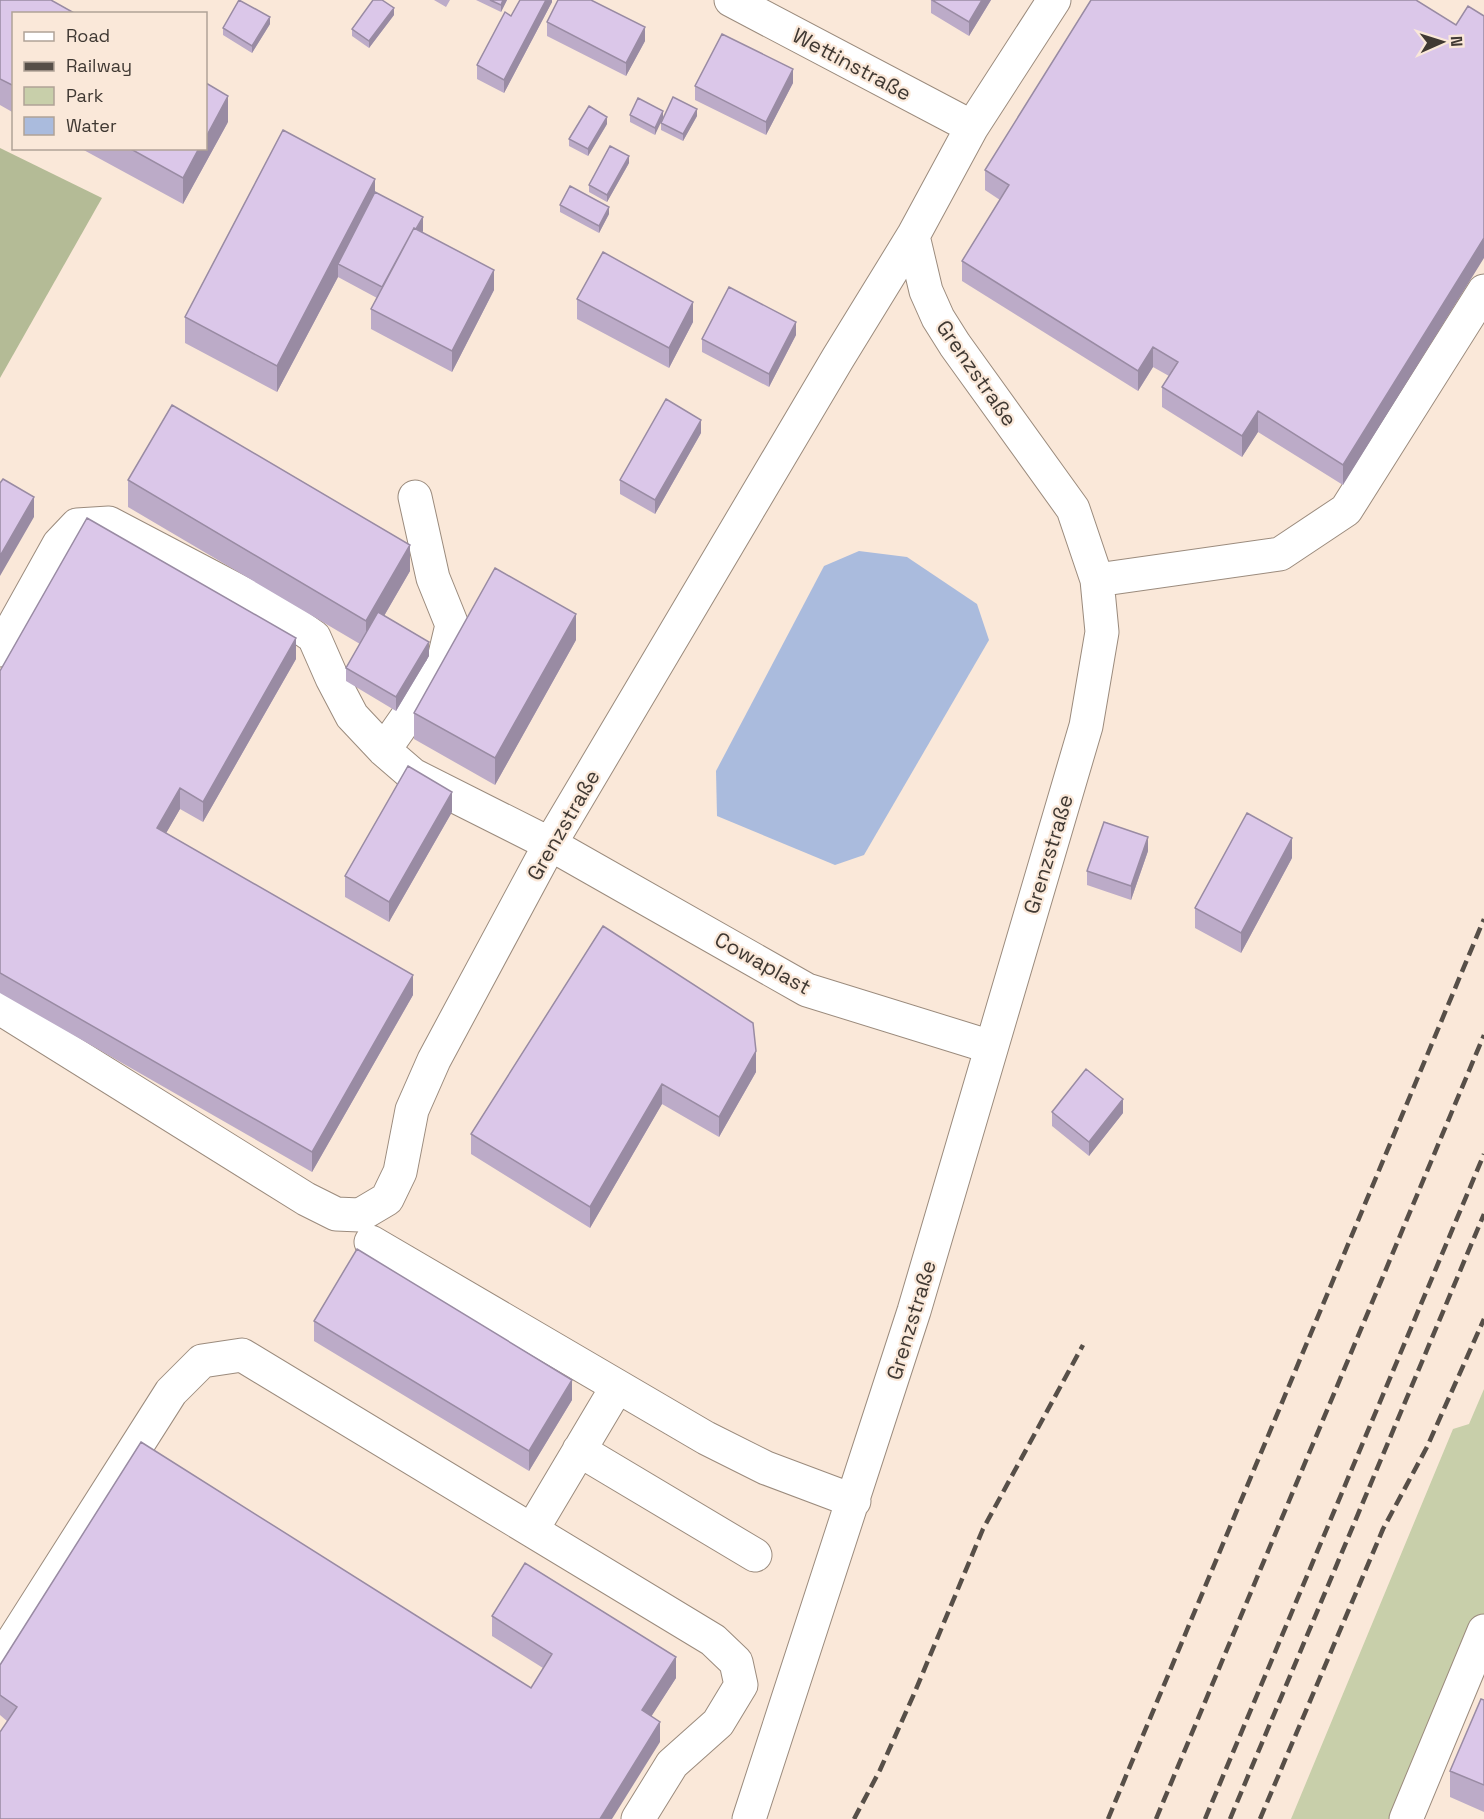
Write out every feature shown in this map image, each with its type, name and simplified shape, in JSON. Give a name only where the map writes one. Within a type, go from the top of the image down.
[{"type":"street","name":"Wettinstraße","points":[[731,0],[972,127]]},
{"type":"street","name":"Grenzstraße","points":[[0,1008],[306,1199],[336,1214],[360,1215],[387,1199],[400,1172],[412,1110],[434,1060],[550,843],[838,358],[914,236],[972,127],[1054,0]]},
{"type":"street","name":"Grenzstraße","points":[[750,1819],[914,1311],[1086,726],[1102,632],[1097,580],[1073,509],[954,345],[938,318],[926,291],[914,236]]},
{"type":"street","points":[[1097,580],[1280,554],[1346,510],[1484,291]]},
{"type":"street","points":[[384,750],[442,667],[452,625],[433,578],[415,498]]},
{"type":"street","name":"Cowaplast","points":[[0,650],[59,544],[77,525],[109,523],[280,613],[314,637],[352,716],[384,750],[413,775],[550,843],[807,990],[991,1047]]},
{"type":"street","points":[[371,1242],[706,1438],[766,1468],[854,1501]]},
{"type":"street","points":[[0,1661],[171,1392],[202,1360],[242,1355],[713,1640],[736,1662],[741,1685],[718,1723],[672,1764],[638,1819]]},
{"type":"street","points":[[532,1530],[617,1387]]},
{"type":"street","points":[[579,1450],[755,1555]]},
{"type":"street","points":[[1406,1819],[1484,1631]]},
{"type":"street","points":[[741,1685],[788,1702]]},
{"type":"green space","points":[[0,148],[102,198],[0,378]]},
{"type":"green space","points":[[1484,1389],[1484,1614],[1398,1819],[1291,1819],[1453,1429],[1469,1424]]},
{"type":"water","points":[[859,551],[907,557],[977,604],[989,640],[864,855],[835,865],[717,816],[716,771],[824,566]]},
{"type":"building","points":[[0,0],[51,0],[72,12],[12,12],[12,85],[0,79]]},
{"type":"building","points":[[239,0],[270,17],[252,46],[223,28]]},
{"type":"building","points":[[373,0],[382,0],[394,8],[369,41],[352,29]]},
{"type":"building","points":[[490,0],[503,0],[501,5]]},
{"type":"building","points":[[520,0],[546,0],[504,80],[477,65],[505,12],[511,16]]},
{"type":"building","points":[[558,0],[591,0],[645,27],[626,63],[547,22]]},
{"type":"building","points":[[932,0],[982,0],[969,22]]},
{"type":"building","points":[[1091,0],[1416,0],[1456,25],[1468,6],[1484,16],[1484,238],[1343,465],[1258,411],[1242,436],[1162,387],[1178,362],[1153,347],[1138,371],[962,261],[1009,185],[985,170]]},
{"type":"building","points":[[722,34],[793,69],[766,122],[695,86]]},
{"type":"building","points":[[207,84],[228,96],[207,135]]},
{"type":"building","points":[[673,97],[697,109],[683,134],[661,123]]},
{"type":"building","points":[[638,98],[663,111],[655,128],[630,115]]},
{"type":"building","points":[[589,106],[607,117],[588,149],[569,139]]},
{"type":"building","points":[[283,130],[375,179],[277,366],[185,317]]},
{"type":"building","points":[[610,146],[629,156],[607,195],[589,185]]},
{"type":"building","points":[[133,150],[198,150],[183,178]]},
{"type":"building","points":[[570,186],[609,207],[599,226],[560,205]]},
{"type":"building","points":[[375,192],[423,217],[416,229],[414,228],[382,287],[338,264]]},
{"type":"building","points":[[414,228],[494,270],[452,351],[371,309]]},
{"type":"building","points":[[603,252],[693,302],[669,348],[577,299]]},
{"type":"building","points":[[729,287],[796,322],[769,374],[702,339]]},
{"type":"building","points":[[666,399],[701,420],[655,500],[620,480]]},
{"type":"building","points":[[172,405],[410,545],[366,621],[128,480]]},
{"type":"building","points":[[3,479],[34,497],[0,556],[0,483]]},
{"type":"building","points":[[87,518],[296,638],[203,802],[180,788],[157,828],[413,975],[312,1152],[0,973],[0,671]]},
{"type":"building","points":[[495,568],[576,614],[495,758],[414,713]]},
{"type":"building","points":[[378,612],[429,642],[396,697],[346,668]]},
{"type":"building","points":[[408,766],[452,792],[389,902],[345,876]]},
{"type":"building","points":[[1247,813],[1292,838],[1241,933],[1195,908]]},
{"type":"building","points":[[1104,822],[1148,837],[1131,886],[1087,871]]},
{"type":"building","points":[[603,926],[753,1023],[756,1051],[719,1117],[662,1084],[590,1207],[471,1134]]},
{"type":"building","points":[[1086,1069],[1123,1099],[1089,1142],[1052,1112]]},
{"type":"building","points":[[357,1249],[572,1380],[529,1451],[314,1321]]},
{"type":"building","points":[[141,1442],[531,1688],[552,1654],[492,1616],[525,1563],[676,1657],[642,1710],[660,1722],[600,1819],[0,1819],[0,1732],[17,1707],[0,1695],[0,1665]]},
{"type":"building","points":[[1481,1699],[1484,1700],[1484,1785],[1450,1771]]},
{"type":"railway","points":[[1108,1819],[1484,919]]},
{"type":"railway","points":[[1156,1819],[1484,1035]]},
{"type":"railway","points":[[1205,1819],[1484,1154]]},
{"type":"railway","points":[[1230,1819],[1484,1214]]},
{"type":"railway","points":[[1260,1819],[1383,1529],[1427,1447],[1484,1319]]},
{"type":"railway","points":[[854,1819],[880,1770],[914,1694],[983,1529],[1083,1345]]}]
